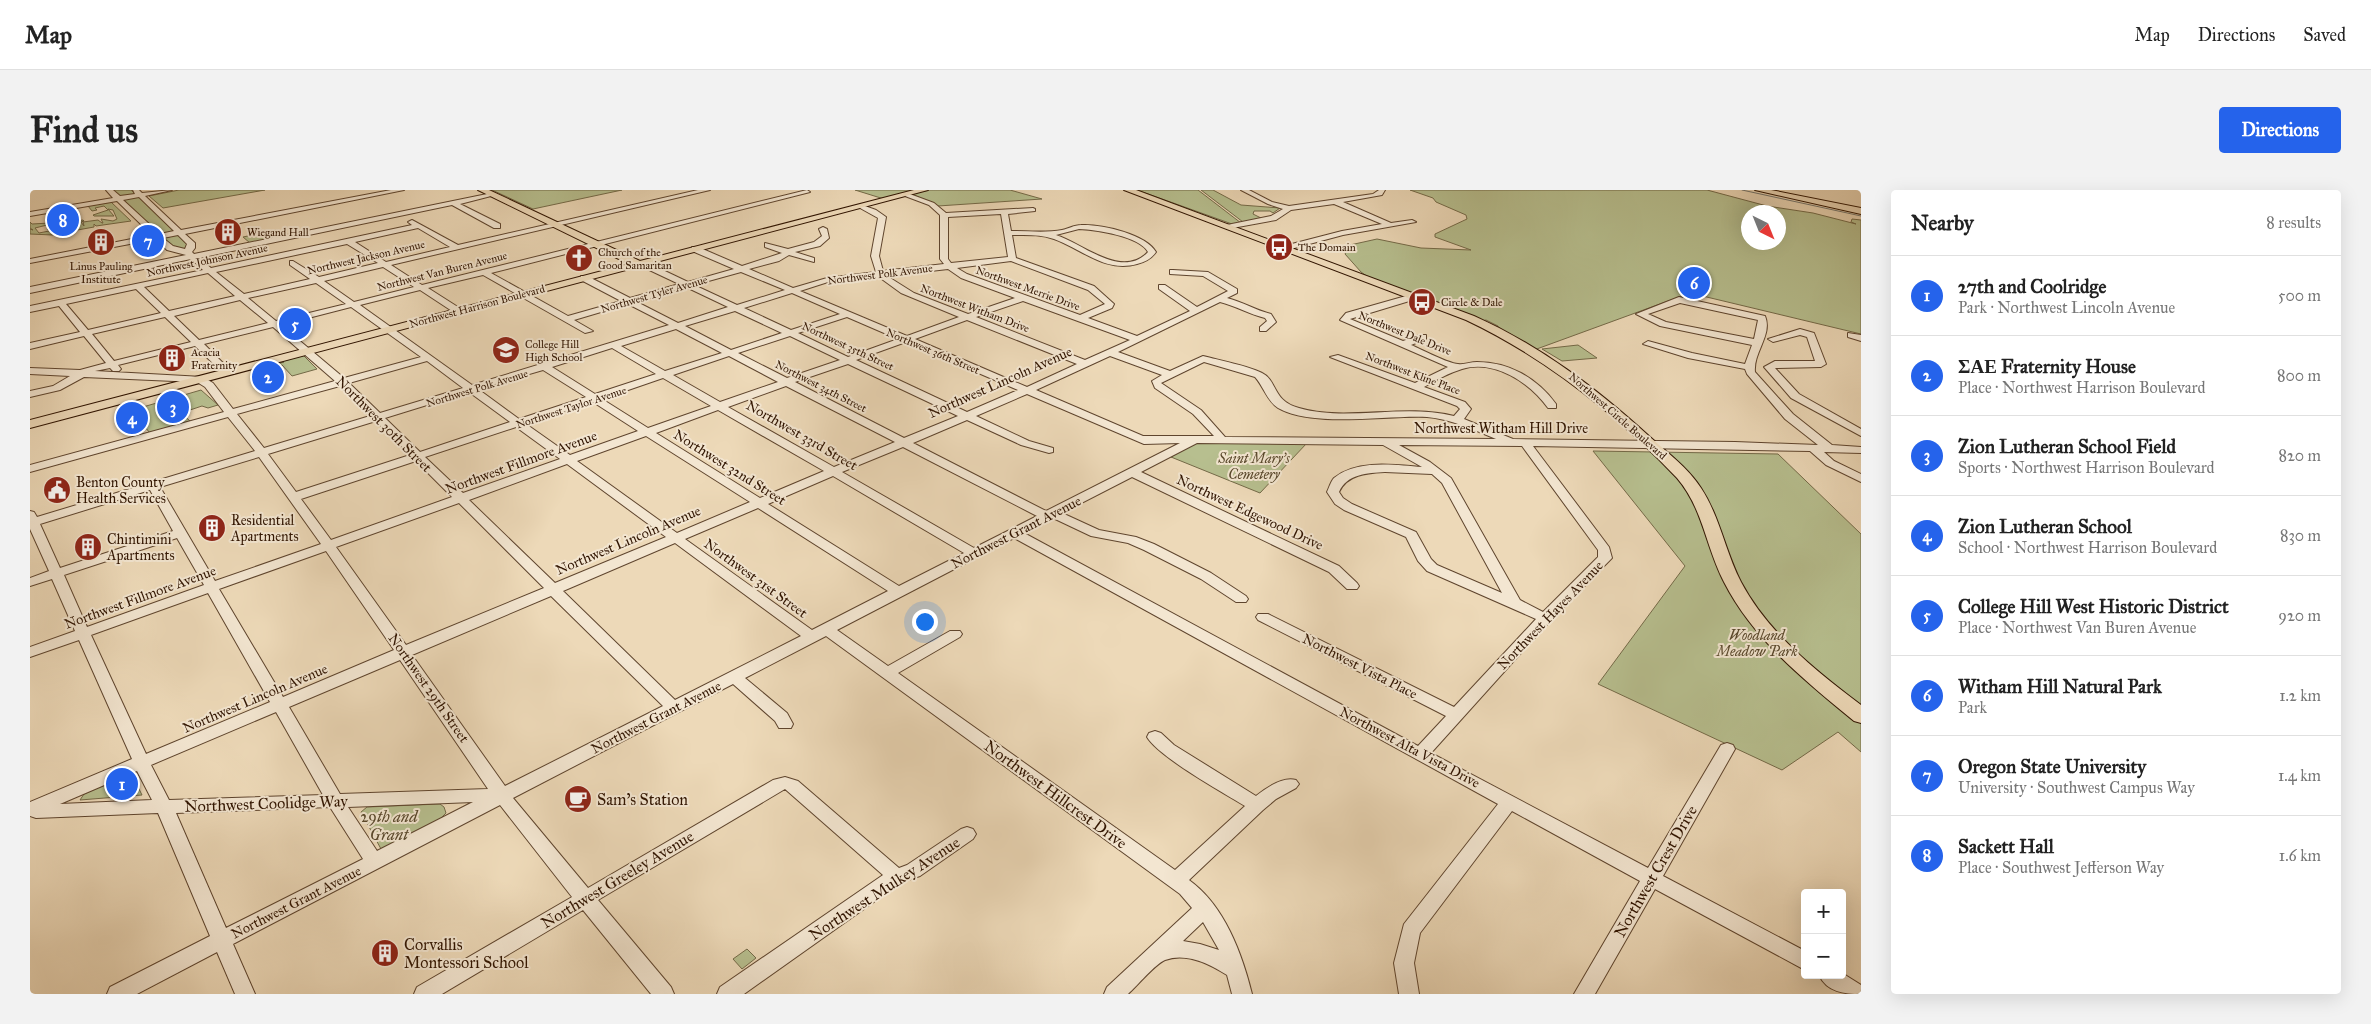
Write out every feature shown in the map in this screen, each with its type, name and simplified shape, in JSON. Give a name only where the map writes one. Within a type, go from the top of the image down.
[{"type":"main road","points":[[482,190],[641,265]]},
{"type":"main road","name":"Northwest Harrison Boulevard","points":[[30,424],[924,190]]},
{"type":"main road","name":"Northwest Circle Boulevard","points":[[1128,190],[1287,248],[1483,324],[1542,355],[1587,387],[1682,474],[1701,501],[1730,578],[1757,619],[1811,675],[1861,716]]},
{"type":"main road","points":[[1759,190],[1861,211]]},
{"type":"street","points":[[109,190],[170,248],[189,254]]},
{"type":"street","points":[[30,214],[118,199],[137,192],[169,190]]},
{"type":"street","points":[[30,261],[401,190]]},
{"type":"street","name":"Northwest Jackson Avenue","points":[[30,346],[707,190]]},
{"type":"street","points":[[1244,190],[1270,203],[1289,208],[1374,196],[1380,194],[1382,190]]},
{"type":"street","points":[[137,192],[191,243],[189,254]]},
{"type":"street","name":"Northwest Van Buren Avenue","points":[[82,373],[197,342],[807,192]]},
{"type":"street","points":[[30,290],[189,254],[492,195]]},
{"type":"street","points":[[906,195],[931,203],[944,214],[1033,210]]},
{"type":"street","points":[[1336,202],[1390,224]]},
{"type":"street","points":[[453,203],[494,224]]},
{"type":"street","points":[[862,207],[874,211],[882,217],[875,258],[881,272]]},
{"type":"street","points":[[1230,227],[1273,218],[1289,208]]},
{"type":"street","points":[[1004,211],[1012,258],[1024,265],[1091,288],[1110,304],[1079,319]]},
{"type":"street","points":[[398,214],[456,248]]},
{"type":"street","points":[[944,214],[944,259],[948,265]]},
{"type":"street","points":[[1287,248],[1342,233],[1412,222]]},
{"type":"street","name":"Northwest Johnson Avenue","points":[[30,309],[419,226]]},
{"type":"street","points":[[1008,233],[1060,235],[1082,227],[1097,228],[1145,243],[1152,248],[1152,252],[1149,257],[1135,263],[1118,264],[1088,255],[1060,235]]},
{"type":"street","points":[[789,252],[821,242],[826,236],[823,229]]},
{"type":"street","points":[[348,241],[458,311]]},
{"type":"street","points":[[768,245],[810,260]]},
{"type":"street","name":"Northwest 36th Street","points":[[695,249],[1170,452]]},
{"type":"street","name":"Northwest Tyler Avenue","points":[[567,319],[741,269],[789,252]]},
{"type":"street","name":"Northwest 30th Street","points":[[189,254],[243,296],[342,382],[674,708]]},
{"type":"street","name":"Northwest Polk Avenue","points":[[32,518],[152,486],[836,278],[1012,258]]},
{"type":"street","name":"Northwest 31st Street","points":[[293,263],[388,329],[676,538],[819,633]]},
{"type":"street","name":"Northwest 35th Street","points":[[641,265],[1025,443],[1049,450]]},
{"type":"street","name":"Northwest Merrie Drive","points":[[948,265],[964,276],[1136,339]]},
{"type":"street","points":[[484,272],[588,331]]},
{"type":"street","name":"Northwest Witham Drive","points":[[881,272],[892,284],[912,295],[1084,362]]},
{"type":"street","name":"Northwest Lincoln Avenue","points":[[30,810],[967,416],[1196,312],[1234,290],[1205,274],[1173,272]]},
{"type":"street","name":"Northwest 34th Street","points":[[584,278],[904,442],[1050,514],[1095,533],[1131,540],[1149,547],[1212,579],[1241,599]]},
{"type":"street","points":[[138,286],[224,369]]},
{"type":"street","points":[[1162,287],[1196,312]]},
{"type":"street","name":"Northwest Dale Drive","points":[[1413,297],[1349,315],[1343,319],[1348,324],[1458,368]]},
{"type":"street","name":"Northwest Fillmore Avenue","points":[[30,652],[461,500],[1022,298]]},
{"type":"street","points":[[1220,298],[1240,304],[1251,312],[1268,316],[1272,322],[1263,329]]},
{"type":"street","points":[[1758,343],[1663,324],[1640,314],[1679,300],[1758,317],[1763,320],[1758,343],[1748,367],[1750,372],[1773,399],[1805,430],[1819,438],[1841,463],[1841,468]]},
{"type":"street","points":[[61,303],[112,364],[118,374]]},
{"type":"street","name":"Northwest Taylor Avenue","points":[[294,497],[848,314]]},
{"type":"street","points":[[1774,339],[1800,332],[1810,335],[1821,364],[1775,364],[1769,367],[1795,396],[1861,433]]},
{"type":"street","points":[[1850,335],[1861,338]]},
{"type":"street","points":[[1402,345],[1423,338]]},
{"type":"street","points":[[1648,344],[1691,356],[1748,367]]},
{"type":"street","name":"Northwest 33rd Street","points":[[613,346],[835,471],[974,553]]},
{"type":"street","points":[[1109,352],[1168,374]]},
{"type":"street","name":"Northwest Kline Place","points":[[1335,357],[1465,406],[1466,412],[1458,418],[1459,421]]},
{"type":"street","points":[[30,469],[428,358]]},
{"type":"street","points":[[1222,440],[1208,422],[1180,399],[1157,385],[1159,379],[1198,359],[1206,359],[1227,367],[1255,373],[1262,378],[1275,400],[1284,407],[1300,412],[1421,414],[1459,421],[1521,443]]},
{"type":"street","points":[[1458,368],[1480,365],[1511,372],[1538,387],[1552,406]]},
{"type":"street","name":"Northwest 32nd Street","points":[[545,367],[899,592]]},
{"type":"street","name":"Northwest Dale Drive","points":[[1416,387],[1458,368]]},
{"type":"street","points":[[30,371],[200,379]]},
{"type":"street","points":[[30,394],[56,388],[82,373]]},
{"type":"street","name":"Northwest 29th Street","points":[[200,379],[209,385],[232,413],[294,497],[502,795],[664,994]]},
{"type":"street","name":"Northwest Witham Hill Drive","points":[[1140,439],[1649,444],[1861,450]]},
{"type":"street","name":"Northwest Grant Avenue","points":[[117,994],[1194,440]]},
{"type":"street","points":[[1384,442],[1435,470],[1447,481],[1515,603]]},
{"type":"street","name":"Northwest Hayes Avenue","points":[[1420,754],[1545,618],[1605,558],[1606,554],[1521,443]]},
{"type":"street","points":[[1813,448],[1830,462],[1861,478]]},
{"type":"street","points":[[1435,470],[1382,468],[1359,471],[1338,481],[1333,492],[1343,504],[1411,535],[1425,561],[1432,568],[1515,603],[1545,618]]},
{"type":"street","name":"Northwest Edgewood Drive","points":[[1131,472],[1334,569],[1352,586]]},
{"type":"street","points":[[152,486],[281,704],[335,801],[374,861]]},
{"type":"street","points":[[32,518],[142,764],[164,806],[245,994]]},
{"type":"street","name":"Northwest Alta Vista Drive","points":[[1015,533],[1801,959]]},
{"type":"street","points":[[30,582],[180,534]]},
{"type":"street","name":"Northwest Vista Place","points":[[1263,617],[1457,715]]},
{"type":"street","name":"Northwest Hillcrest Drive","points":[[819,633],[889,672],[1176,881],[1205,908],[1222,932],[1236,970],[1242,994]]},
{"type":"street","points":[[889,672],[955,634]]},
{"type":"street","points":[[734,677],[780,717],[785,724]]},
{"type":"street","points":[[1155,736],[1168,749],[1257,805]]},
{"type":"street","name":"Northwest Crest Drive","points":[[1584,994],[1727,749]]},
{"type":"street","name":"Northwest Greeley Avenue","points":[[424,994],[785,782],[792,785],[896,876]]},
{"type":"street","points":[[1176,881],[1257,805],[1270,794],[1290,784]]},
{"type":"street","name":"Northwest Coolidge Way","points":[[30,810],[502,795]]},
{"type":"street","points":[[459,797],[459,818]]},
{"type":"street","points":[[1409,994],[1404,962],[1411,930],[1510,801]]},
{"type":"street","name":"Northwest Mulkey Avenue","points":[[727,994],[896,876],[913,871],[967,834]]},
{"type":"street","points":[[1114,994],[1205,908]]},
{"type":"street","points":[[1160,952],[1187,949],[1202,952],[1236,970]]},
{"type":"street","points":[[1835,979],[1858,994]]},
{"type":"green space","points":[[110,190],[131,190],[190,243],[186,249],[175,249]]},
{"type":"green space","points":[[179,190],[265,190],[163,208],[149,196]]},
{"type":"green space","points":[[492,190],[622,190],[533,209]]},
{"type":"green space","points":[[855,190],[919,190],[884,199]]},
{"type":"green space","points":[[929,190],[1010,190],[1042,199],[938,206],[912,194]]},
{"type":"green space","points":[[1137,190],[1198,190],[1241,223],[1232,224]]},
{"type":"green space","points":[[1201,190],[1213,190],[1241,205],[1280,208],[1273,213],[1270,211],[1254,211],[1253,214],[1261,218],[1243,222]]},
{"type":"green space","points":[[1410,190],[1707,190],[1763,205],[1741,205],[1741,250],[1786,250],[1786,209],[1813,213],[1856,224],[1851,222],[1852,219],[1861,220],[1861,334],[1690,293],[1534,350],[1498,331],[1498,326],[1486,320],[1478,322],[1368,277],[1345,254],[1350,245],[1377,239],[1421,248],[1471,250],[1435,237],[1435,234],[1467,219],[1466,215],[1436,202],[1433,198]]},
{"type":"green space","points":[[111,202],[131,221],[96,226],[94,224],[94,227],[61,233],[58,231],[59,233],[53,235],[30,234],[30,229],[33,230],[30,228],[30,222],[32,224],[51,224],[35,228],[39,233],[49,231],[47,229],[51,228],[54,232],[53,228],[69,225],[65,223],[83,220],[81,222],[84,226],[83,222],[98,220],[103,223],[101,219],[113,221],[117,219],[113,210],[108,209],[114,216],[94,216],[108,210],[104,206],[95,208],[97,210],[92,211],[88,206]]},
{"type":"green space","points":[[277,230],[284,236],[250,243],[243,237]]},
{"type":"green space","points":[[1578,345],[1597,358],[1562,361],[1542,349]]},
{"type":"green space","points":[[303,355],[317,369],[292,376],[282,365],[262,369],[284,362],[259,367]]},
{"type":"green space","points":[[201,390],[218,405],[208,408],[202,406],[181,413],[190,421],[150,433],[139,420],[119,414]]},
{"type":"green space","name":"Saint Mary's Cemetery","points":[[1195,443],[1307,443],[1260,493],[1171,457]]},
{"type":"green space","name":"Woodland Meadow Park","points":[[1593,451],[1778,454],[1861,534],[1861,752],[1838,732],[1782,770],[1598,684],[1685,566]]},
{"type":"green space","points":[[131,773],[142,795],[80,800],[84,794]]},
{"type":"green space","name":"29th and Grant","points":[[440,804],[444,807],[446,813],[440,819],[381,849],[361,812],[367,807]]},
{"type":"green space","points":[[747,949],[756,958],[742,969],[733,959]]},
{"type":"waterway","points":[[1742,190],[1861,216]]},
{"type":"place","name":"Sackett Hall","points":[[63,220]]},
{"type":"place","name":"Wiegand Hall","points":[[228,232]]},
{"type":"place","name":"Oregon State University","points":[[148,241]]},
{"type":"place","name":"Linus Pauling Institute","points":[[101,242]]},
{"type":"place","name":"The Domain","points":[[1279,247]]},
{"type":"place","name":"Church of the Good Samaritan","points":[[579,258]]},
{"type":"place","name":"Witham Hill Natural Park","points":[[1694,283]]},
{"type":"place","name":"Circle & Dale","points":[[1422,302]]},
{"type":"place","name":"College Hill West Historic District","points":[[295,324]]},
{"type":"place","name":"College Hill High School","points":[[506,350]]},
{"type":"place","name":"Acacia Fraternity","points":[[172,358]]},
{"type":"place","name":"ΣΑΕ Fraternity House","points":[[268,377]]},
{"type":"place","name":"Zion Lutheran School Field","points":[[173,407]]},
{"type":"place","name":"Zion Lutheran School","points":[[132,418]]},
{"type":"place","name":"Benton County Health Services","points":[[57,490]]},
{"type":"place","name":"Residential Apartments","points":[[212,528]]},
{"type":"place","name":"Chintimini Apartments","points":[[88,547]]},
{"type":"place","name":"27th and Coolridge","points":[[122,784]]},
{"type":"place","name":"Sam's Station","points":[[578,799]]},
{"type":"place","name":"Corvallis Montessori School","points":[[385,953]]}]
